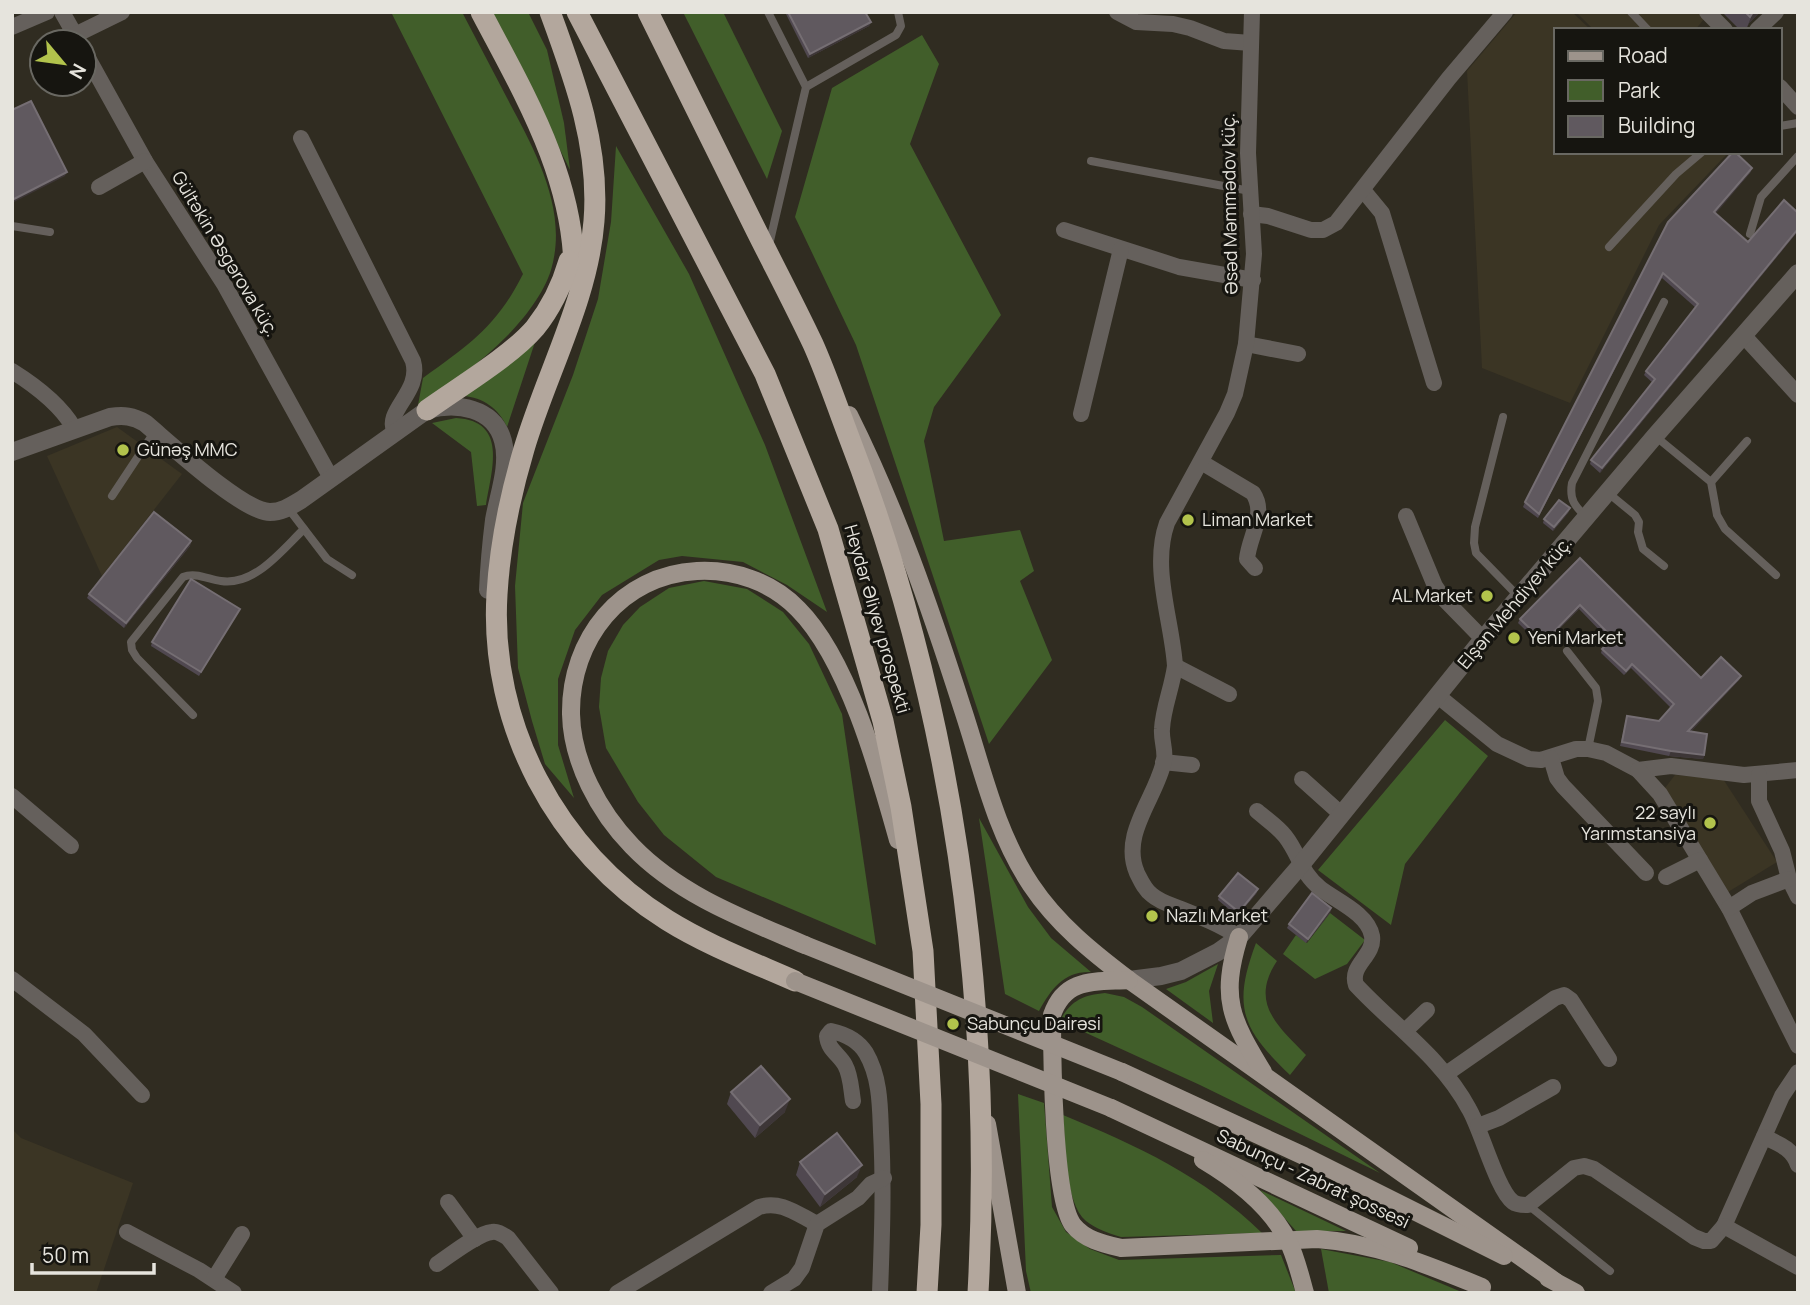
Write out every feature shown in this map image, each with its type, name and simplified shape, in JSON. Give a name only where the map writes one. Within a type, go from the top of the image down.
[{"type":"highway","points":[[481,12],[541,130],[564,191],[573,242],[574,289],[570,318]]},
{"type":"highway","points":[[550,12],[587,122],[595,181],[594,221],[590,252],[570,318],[530,428],[509,505],[496,596],[502,679],[522,747],[539,784],[553,810],[594,860],[627,891],[667,920],[712,945],[795,981]]},
{"type":"highway","name":"Heydər Əliyev prospekti","points":[[577,12],[765,374],[828,530],[883,721],[901,807],[923,951],[931,1104],[927,1293]]},
{"type":"highway","name":"Heydər Əliyev prospekti","points":[[648,12],[814,346],[873,498],[905,607],[931,711],[964,886],[971,951],[980,1084],[981,1233],[978,1293]]},
{"type":"highway","points":[[427,410],[516,346],[534,329],[560,287],[573,242]]},
{"type":"main road","points":[[814,346],[866,450],[911,556],[995,812],[1029,883],[1056,919],[1129,980],[1556,1282]]},
{"type":"main road","points":[[914,893],[875,763],[847,689],[812,623],[796,606],[759,582],[735,573],[712,570],[661,577],[617,602],[597,625],[582,655],[572,684],[571,716],[578,752],[589,785],[612,823],[632,846],[666,876],[703,899],[806,945],[1122,1072],[1304,1156],[1576,1293]]},
{"type":"main road","points":[[1239,937],[1230,966],[1228,988],[1233,1017],[1266,1078]]},
{"type":"main road","points":[[1129,980],[1093,982],[1072,987],[1061,994],[1052,1015],[1060,1178],[1065,1206],[1073,1224],[1084,1234],[1100,1244],[1121,1248],[1337,1241],[1378,1248],[1411,1258],[1488,1290]]},
{"type":"main road","points":[[795,981],[1111,1108],[1215,1167],[1265,1210],[1288,1241],[1305,1293]]},
{"type":"main road","points":[[980,1084],[1017,1293]]},
{"type":"main road","name":"Sabunçu - Zabrat şossesi","points":[[1111,1108],[1337,1213],[1488,1290]]},
{"type":"street","points":[[12,27],[47,12]]},
{"type":"street","points":[[62,12],[71,28]]},
{"type":"street","points":[[95,28],[121,12]]},
{"type":"street","points":[[1117,12],[1136,22],[1173,24],[1224,41],[1251,43]]},
{"type":"street","name":"Əsəd Məmmədov küç.","points":[[1239,937],[1152,895],[1143,886],[1135,868],[1133,854],[1134,838],[1163,762],[1161,727],[1175,666],[1160,554],[1167,523],[1235,394],[1246,344],[1254,254],[1248,111],[1252,12]]},
{"type":"street","points":[[1251,214],[1268,216],[1311,229],[1323,230],[1336,223],[1449,78],[1505,12]]},
{"type":"street","points":[[1707,12],[1723,28]]},
{"type":"street","points":[[1759,28],[1776,12]]},
{"type":"street","name":"Gültəkin Əsgərova küç.","points":[[98,76],[145,160],[224,284],[331,478]]},
{"type":"street","points":[[1782,89],[1798,107]]},
{"type":"street","points":[[301,138],[413,361],[416,371],[414,379],[407,397],[392,418],[391,426],[395,433]]},
{"type":"street","points":[[99,187],[145,160]]},
{"type":"street","points":[[1363,190],[1382,213],[1434,383]]},
{"type":"street","points":[[1064,230],[1179,267],[1252,280]]},
{"type":"street","points":[[1081,414],[1121,249]]},
{"type":"street","name":"Elşən Mehdiyev küç.","points":[[1129,980],[1181,971],[1218,953],[1239,937],[1300,866],[1483,639],[1798,273]]},
{"type":"street","points":[[1744,335],[1798,395]]},
{"type":"street","points":[[1246,344],[1298,354]]},
{"type":"street","points":[[12,371],[45,394],[67,416],[74,428]]},
{"type":"street","points":[[12,452],[74,428],[123,415],[134,417],[245,503],[270,512],[288,508],[427,410],[452,405],[469,408],[489,419],[498,429],[503,441],[503,469],[489,558],[488,593],[491,638],[502,679]]},
{"type":"street","points":[[1201,462],[1253,493],[1258,500],[1260,511],[1247,559],[1255,568]]},
{"type":"street","points":[[1406,516],[1443,598],[1483,639]]},
{"type":"street","points":[[1175,666],[1229,694]]},
{"type":"street","points":[[1438,696],[1504,749],[1529,759],[1551,758],[1576,749],[1587,749],[1606,753],[1639,770],[1660,794],[1729,908],[1798,1045]]},
{"type":"street","points":[[1551,758],[1557,778],[1563,786],[1647,873]]},
{"type":"street","points":[[1163,762],[1192,765]]},
{"type":"street","points":[[1639,770],[1671,766],[1727,774],[1759,775],[1798,770]]},
{"type":"street","points":[[1759,775],[1759,801],[1782,851],[1789,879],[1798,897]]},
{"type":"street","points":[[1302,779],[1341,814]]},
{"type":"street","points":[[12,796],[71,846]]},
{"type":"street","points":[[1256,811],[1284,834],[1300,866],[1310,879],[1352,910],[1366,924],[1372,935],[1371,943],[1355,970],[1353,977],[1356,985],[1446,1074],[1478,1126],[1504,1192],[1513,1202],[1528,1205],[1574,1168],[1584,1166],[1704,1241],[1711,1241],[1724,1226],[1782,1096],[1798,1072]]},
{"type":"street","points":[[1666,877],[1700,860]]},
{"type":"street","points":[[1729,908],[1752,893],[1789,879]]},
{"type":"street","points":[[12,979],[84,1034],[142,1095]]},
{"type":"street","points":[[1446,1074],[1555,998],[1564,996],[1571,1000],[1609,1059]]},
{"type":"street","points":[[1405,1031],[1427,1010]]},
{"type":"street","points":[[853,1101],[844,1063],[828,1043],[827,1035],[831,1031],[852,1038],[864,1050],[879,1091],[884,1178],[880,1293]]},
{"type":"street","points":[[1478,1126],[1499,1118],[1553,1087]]},
{"type":"street","points":[[1764,1137],[1789,1149],[1795,1155],[1798,1165]]},
{"type":"street","points":[[771,1293],[794,1279],[802,1268],[817,1224],[858,1198],[871,1184],[884,1178]]},
{"type":"street","points":[[448,1202],[475,1239]]},
{"type":"street","points":[[617,1293],[759,1207],[770,1203],[780,1205],[817,1224]]},
{"type":"street","points":[[1724,1226],[1798,1267]]},
{"type":"street","points":[[127,1232],[214,1279],[234,1293]]},
{"type":"street","points":[[437,1264],[475,1239],[492,1232],[500,1233],[508,1238],[551,1293]]},
{"type":"street","points":[[214,1279],[243,1234]]},
{"type":"lane","points":[[767,252],[806,87],[768,12]]},
{"type":"lane","points":[[806,87],[897,35],[901,26],[898,12]]},
{"type":"lane","points":[[1631,12],[1646,28]]},
{"type":"lane","points":[[1609,247],[1675,174],[1700,154]]},
{"type":"lane","points":[[1750,233],[1761,198],[1798,156]]},
{"type":"lane","points":[[1091,161],[1250,191]]},
{"type":"lane","points":[[12,226],[50,232]]},
{"type":"lane","points":[[1586,517],[1574,505],[1570,495],[1572,483],[1664,302]]},
{"type":"lane","points":[[1503,416],[1475,527],[1474,543],[1476,553],[1519,597]]},
{"type":"lane","points":[[111,496],[155,431]]},
{"type":"lane","points":[[1655,436],[1711,482],[1717,515],[1725,529],[1776,575]]},
{"type":"lane","points":[[1711,482],[1747,441]]},
{"type":"lane","points":[[1607,492],[1635,516],[1639,522],[1638,532],[1643,549],[1664,565]]},
{"type":"lane","points":[[288,508],[327,559],[352,575]]},
{"type":"lane","points":[[193,715],[137,658],[131,642],[183,577],[190,574],[236,582],[247,578],[270,561],[304,529]]},
{"type":"lane","points":[[1567,651],[1596,688],[1598,701],[1587,749]]},
{"type":"lane","points":[[1528,1205],[1610,1271]]},
{"type":"shaded area","points":[[1517,12],[1572,12],[1589,28],[1554,28],[1554,154],[1727,154],[1659,225],[1570,403],[1482,368],[1467,71]]},
{"type":"shaded area","points":[[1576,12],[1697,12],[1704,19],[1697,28],[1592,28]]},
{"type":"shaded area","points":[[117,427],[182,474],[102,576],[47,456]]},
{"type":"shaded area","points":[[1675,775],[1723,779],[1777,862],[1728,892],[1665,788]]},
{"type":"shaded area","points":[[12,1129],[21,1138],[133,1183],[96,1293],[12,1293]]},
{"type":"green space","points":[[391,12],[462,12],[538,159],[552,202],[556,225],[551,270],[544,288],[527,314],[486,355],[418,405],[423,378],[492,321],[523,274]]},
{"type":"green space","points":[[492,12],[528,12],[547,50],[564,123],[570,170]]},
{"type":"green space","points":[[683,12],[723,12],[782,131],[767,179]]},
{"type":"green space","points":[[922,35],[939,64],[910,144],[1001,315],[934,407],[924,441],[944,541],[1020,530],[1034,571],[1020,581],[1052,660],[989,744],[856,345],[795,217],[832,88]]},
{"type":"green space","points":[[616,146],[689,274],[765,445],[827,612],[787,585],[743,562],[682,556],[659,560],[602,595],[575,630],[558,679],[558,745],[574,798],[545,764],[532,721],[518,668],[515,586],[523,503],[573,375],[598,299],[611,222]]},
{"type":"green space","points":[[536,339],[507,427],[490,405],[463,396]]},
{"type":"green space","points":[[456,418],[472,421],[490,437],[493,462],[486,505],[477,506],[471,452],[432,423]]},
{"type":"green space","points":[[704,581],[747,589],[783,612],[809,644],[842,714],[876,945],[716,877],[664,835],[638,802],[606,748],[599,707],[601,678],[608,651],[623,625],[640,607],[669,588]]},
{"type":"green space","points":[[1445,720],[1488,756],[1405,864],[1391,925],[1318,870]]},
{"type":"green space","points":[[979,818],[1028,907],[1051,938],[1091,972],[1073,975],[1059,983],[1039,1011],[1005,994]]},
{"type":"green space","points":[[1330,913],[1365,940],[1347,964],[1315,979],[1283,954],[1296,935],[1307,943]]},
{"type":"green space","points":[[1256,943],[1277,961],[1269,976],[1266,1002],[1277,1024],[1306,1055],[1290,1075],[1261,1044],[1246,1016],[1244,984]]},
{"type":"green space","points":[[1218,964],[1209,991],[1213,1023],[1166,989],[1186,982]]},
{"type":"green space","points":[[1105,993],[1124,997],[1142,1007],[1380,1173],[1200,1085],[1060,1021],[1068,1008],[1078,1000]]},
{"type":"green space","points":[[1018,1094],[1044,1103],[1052,1207],[1066,1232],[1090,1249],[1119,1260],[1281,1255],[1296,1293],[1031,1293],[1026,1271]]},
{"type":"green space","points":[[1063,1115],[1168,1164],[1217,1195],[1262,1233],[1121,1237],[1094,1226],[1079,1212],[1070,1186]]},
{"type":"green space","points":[[1260,1190],[1346,1231],[1296,1231]]},
{"type":"green space","points":[[1321,1249],[1390,1262],[1464,1293],[1329,1293]]},
{"type":"building","points":[[788,12],[865,12],[871,22],[810,54]]},
{"type":"building","points":[[31,101],[67,172],[12,200],[12,110]]},
{"type":"building","points":[[1731,154],[1737,154],[1752,168],[1714,212],[1748,242],[1784,200],[1798,213],[1798,229],[1602,468],[1591,460],[1655,379],[1646,371],[1698,304],[1663,273],[1539,514],[1525,502],[1668,222]]},
{"type":"building","points":[[1559,500],[1570,508],[1554,527],[1544,519]]},
{"type":"building","points":[[154,512],[191,541],[126,623],[89,594]]},
{"type":"building","points":[[1580,558],[1701,678],[1721,657],[1741,676],[1688,731],[1707,734],[1704,755],[1622,742],[1627,716],[1659,721],[1674,704],[1632,664],[1626,671],[1602,649],[1613,638],[1580,605],[1544,642],[1520,619]]},
{"type":"building","points":[[191,579],[240,609],[201,672],[152,642]]},
{"type":"building","points":[[1238,873],[1258,889],[1239,912],[1219,896]]},
{"type":"building","points":[[1312,893],[1331,908],[1308,939],[1289,924]]},
{"type":"building","points":[[761,1066],[790,1099],[760,1125],[731,1092]]},
{"type":"building","points":[[837,1133],[862,1165],[825,1194],[800,1162]]},
{"type":"place","name":"Günəş MMC","points":[[123,450]]},
{"type":"place","name":"Liman Market","points":[[1188,520]]},
{"type":"place","name":"AL Market","points":[[1487,596]]},
{"type":"place","name":"Yeni Market","points":[[1514,638]]},
{"type":"place","name":"22 saylı Yarımstansiya","points":[[1710,823]]},
{"type":"place","name":"Nazlı Market","points":[[1152,916]]},
{"type":"place","name":"Sabunçu Dairəsi","points":[[953,1024]]}]
